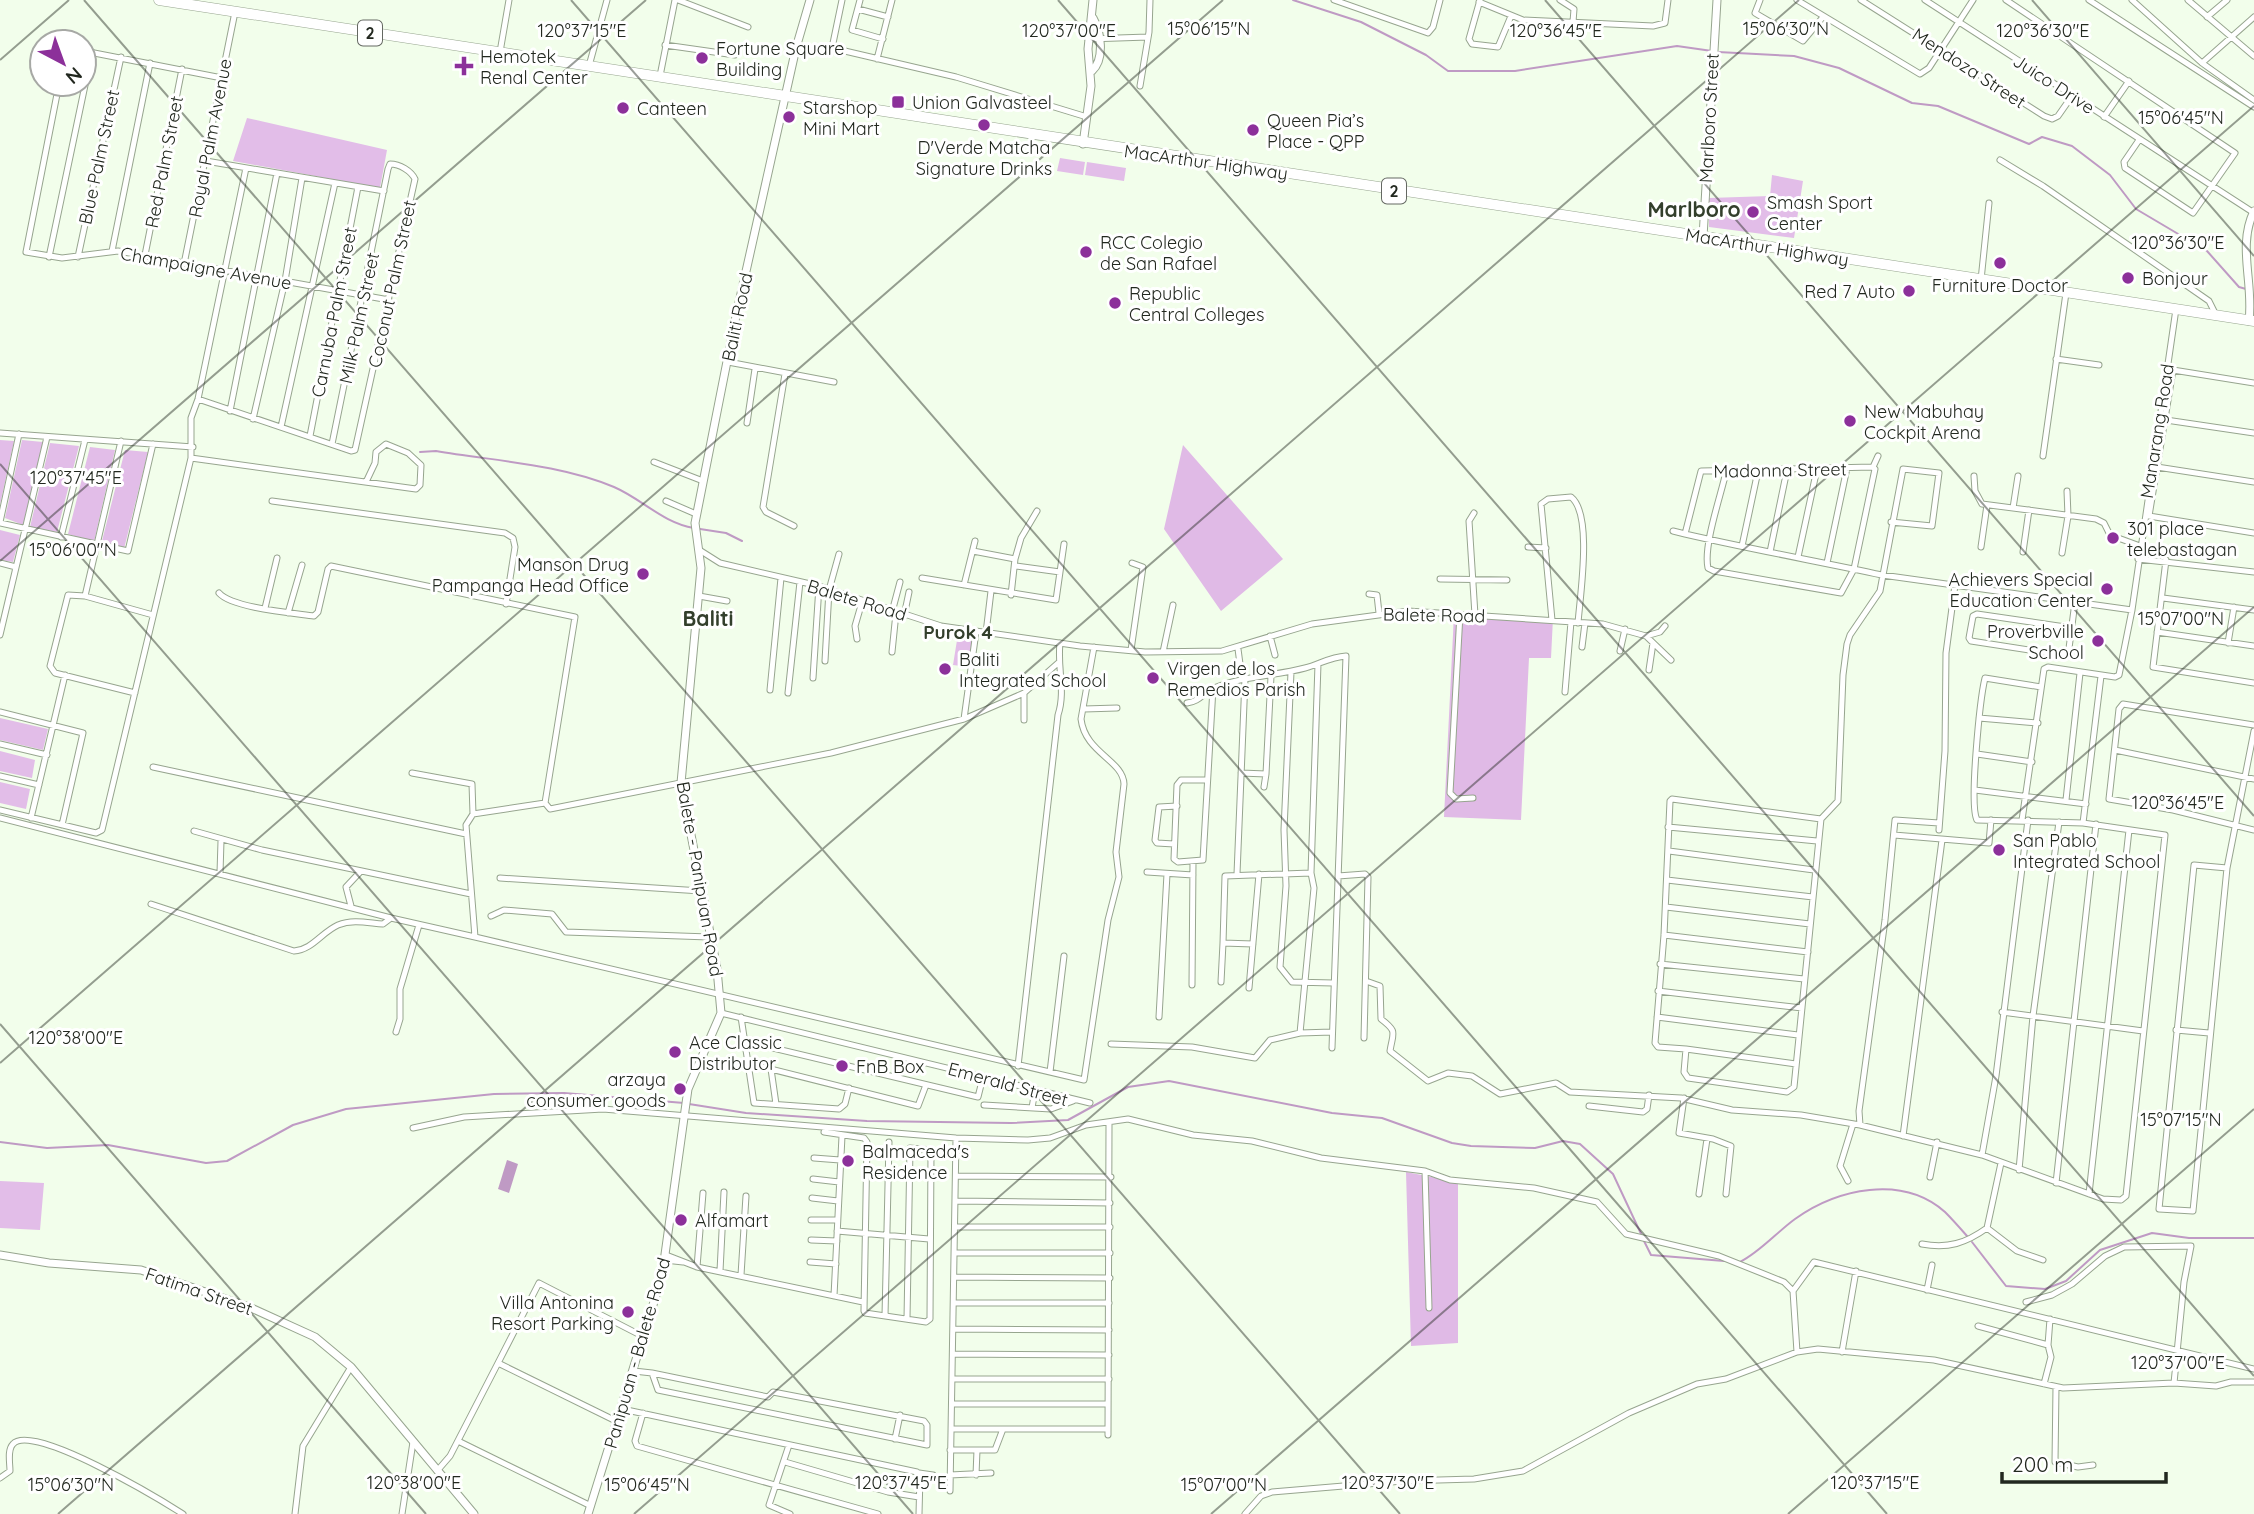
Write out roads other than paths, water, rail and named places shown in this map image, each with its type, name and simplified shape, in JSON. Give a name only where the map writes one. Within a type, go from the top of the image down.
[{"type":"highway","name":"MacArthur Highway","points":[[159,0],[1083,144],[2252,321]]},
{"type":"main road","name":"Baliti Road","points":[[695,536],[703,481],[728,362],[797,41],[810,0]]},
{"type":"main road","points":[[1083,144],[1092,71],[1088,62],[1088,39],[1093,18],[1093,0]]},
{"type":"main road","name":"Marlboro Street","points":[[1703,237],[1717,0]]},
{"type":"main road","points":[[1092,71],[1099,62],[1099,40],[1093,18]]},
{"type":"main road","points":[[2252,321],[2252,284],[2245,245],[2254,212]]},
{"type":"main road","name":"Balete - Panipuan Road","points":[[688,1089],[721,1013],[721,996],[681,783],[699,596],[701,551],[695,536]]},
{"type":"main road","name":"Panipuan - Balete Road","points":[[590,1510],[669,1258],[688,1089]]},
{"type":"main road","name":"Fatima Street","points":[[0,1255],[49,1263],[141,1270],[282,1321],[326,1343],[351,1367],[474,1514]]},
{"type":"street","points":[[500,52],[509,0]]},
{"type":"street","points":[[589,66],[607,0]]},
{"type":"street","points":[[660,77],[664,45],[677,0],[748,27]]},
{"type":"street","points":[[842,0],[832,38],[831,47],[834,49],[956,78],[1087,117]]},
{"type":"street","points":[[860,0],[853,31],[883,39]]},
{"type":"street","points":[[877,59],[892,0]]},
{"type":"street","points":[[1140,86],[1148,37],[1150,0]]},
{"type":"street","points":[[1334,0],[1428,33],[1433,27],[1440,0]]},
{"type":"street","points":[[1560,0],[1574,9],[1573,22]]},
{"type":"street","points":[[1511,16],[1498,47],[1470,41],[1470,27],[1480,1],[1511,16],[1653,26],[1665,23],[1668,0]]},
{"type":"street","points":[[1760,0],[1755,13],[1803,40],[1823,16]]},
{"type":"street","points":[[1797,0],[1916,73],[1927,71],[1973,0]]},
{"type":"street","name":"Mendoza Street","points":[[1861,0],[2049,118],[2058,116],[2072,96]]},
{"type":"street","name":"Juico Drive","points":[[1925,0],[2254,212]]},
{"type":"street","points":[[2006,0],[2234,151],[2196,212],[2191,213],[2125,168],[2124,162],[2139,140]]},
{"type":"street","points":[[2090,0],[2254,107]]},
{"type":"street","points":[[2132,0],[2219,76],[2254,100]]},
{"type":"street","points":[[2189,0],[2254,56]]},
{"type":"street","points":[[2207,17],[2227,0]]},
{"type":"street","points":[[858,9],[888,17]]},
{"type":"street","name":"Royal Palm Avenue","points":[[184,264],[235,12]]},
{"type":"street","points":[[2200,72],[2202,62],[2254,16]]},
{"type":"street","points":[[1088,39],[1148,37]]},
{"type":"street","points":[[2166,51],[2175,39]]},
{"type":"street","points":[[664,45],[735,55]]},
{"type":"street","points":[[98,53],[222,78]]},
{"type":"street","name":"Blue Palm Street","points":[[78,257],[121,57]]},
{"type":"street","points":[[112,251],[150,63]]},
{"type":"street","name":"Red Palm Street","points":[[145,255],[182,69]]},
{"type":"street","points":[[2104,117],[2129,81]]},
{"type":"street","name":"Champaigne Avenue","points":[[56,98],[25,250],[49,257],[78,257],[112,251],[145,255],[310,288],[389,300]]},
{"type":"street","points":[[49,257],[82,98]]},
{"type":"street","points":[[206,160],[384,191]]},
{"type":"street","points":[[2000,160],[2043,186],[2209,301],[2216,315]]},
{"type":"street","name":"Coconut Palm Street","points":[[332,444],[351,451],[357,447],[415,179],[408,170],[390,164],[384,191]]},
{"type":"street","points":[[0,810],[96,833],[102,830],[191,458],[191,418],[198,399],[246,167]]},
{"type":"street","points":[[230,411],[277,173]]},
{"type":"street","points":[[253,419],[285,281],[302,178]]},
{"type":"street","points":[[281,428],[335,183]]},
{"type":"street","name":"Carnuba Palm Street","points":[[310,436],[358,187]]},
{"type":"street","name":"Milk Palm Street","points":[[332,444],[384,191]]},
{"type":"street","points":[[1981,280],[1989,203]]},
{"type":"street","points":[[2043,456],[2066,293]]},
{"type":"street","name":"Manarang Road","points":[[2101,676],[2118,677],[2132,610],[2176,309]]},
{"type":"street","points":[[2056,359],[2099,365]]},
{"type":"street","points":[[728,362],[834,382]]},
{"type":"street","points":[[747,424],[755,369]]},
{"type":"street","points":[[2254,383],[2173,370],[2150,516],[2254,533]]},
{"type":"street","points":[[785,374],[763,507],[766,512],[794,526]]},
{"type":"street","points":[[198,399],[332,444]]},
{"type":"street","points":[[2166,420],[2254,433]]},
{"type":"street","points":[[0,433],[193,447]]},
{"type":"street","points":[[19,434],[0,522],[125,552],[128,550],[153,444]]},
{"type":"street","points":[[0,635],[47,437]]},
{"type":"street","points":[[61,537],[85,440]]},
{"type":"street","points":[[85,596],[121,441]]},
{"type":"street","points":[[191,458],[416,489],[420,485],[421,466],[408,453],[386,444],[376,452],[375,463],[366,482]]},
{"type":"street","points":[[1726,472],[1707,564],[1714,571],[1838,595],[1854,569],[1872,467],[1878,456]]},
{"type":"street","points":[[654,462],[703,481]]},
{"type":"street","points":[[1700,463],[1701,471]]},
{"type":"street","name":"Madonna Street","points":[[1685,534],[1701,471],[1872,467]]},
{"type":"street","points":[[2157,467],[2254,482]]},
{"type":"street","points":[[1826,563],[1847,468]]},
{"type":"street","points":[[1798,557],[1817,469]]},
{"type":"street","points":[[1686,1049],[1684,1072],[1688,1078],[1792,1091],[1817,841],[1821,819],[1838,801],[1843,675],[1847,644],[1850,635],[1880,591],[1891,523],[1903,469],[1940,473],[1931,526],[1891,523]]},
{"type":"street","points":[[1770,552],[1787,470]]},
{"type":"street","points":[[1742,546],[1758,471]]},
{"type":"street","points":[[1974,476],[1977,496],[1987,505],[2103,521],[2110,535],[2140,546]]},
{"type":"street","points":[[2013,508],[2018,476]]},
{"type":"street","points":[[2062,553],[2068,516],[2067,491]]},
{"type":"street","points":[[1552,620],[1541,504],[1556,498],[1573,498],[1583,529],[1583,574],[1565,692]]},
{"type":"street","points":[[272,501],[505,533],[513,538],[515,547],[506,604]]},
{"type":"street","points":[[666,501],[696,519]]},
{"type":"street","points":[[1981,547],[1987,505]]},
{"type":"street","points":[[2022,552],[2029,510]]},
{"type":"street","points":[[1012,595],[1015,562],[1021,538],[1037,512]]},
{"type":"street","points":[[1474,513],[1468,521],[1475,615]]},
{"type":"street","points":[[1673,531],[1882,575],[2132,610]]},
{"type":"street","points":[[964,585],[975,541]]},
{"type":"street","points":[[922,578],[1012,595],[1058,600],[1064,544]]},
{"type":"street","points":[[1528,547],[1546,548]]},
{"type":"street","name":"Balete Road","points":[[701,551],[720,563],[819,586],[904,616],[976,632],[1094,647],[1163,652],[1214,652],[1238,649],[1312,624],[1408,611],[1552,620],[1625,629],[1646,636],[1671,660]]},
{"type":"street","points":[[973,551],[1060,572]]},
{"type":"street","points":[[825,661],[829,590],[839,554]]},
{"type":"street","points":[[265,608],[277,558]]},
{"type":"street","points":[[2138,559],[2166,560],[2254,572]]},
{"type":"street","points":[[2166,560],[2153,667],[2254,683]]},
{"type":"street","points":[[0,563],[16,567]]},
{"type":"street","points":[[1131,650],[1143,567],[1132,563]]},
{"type":"street","points":[[288,613],[302,565]]},
{"type":"street","points":[[219,593],[228,599],[288,613],[316,614],[331,566],[577,619],[545,803],[548,808],[831,753],[964,719],[1024,693],[1058,663]]},
{"type":"street","points":[[770,690],[781,578]]},
{"type":"street","points":[[1440,579],[1507,580]]},
{"type":"street","points":[[788,693],[800,582]]},
{"type":"street","points":[[891,652],[894,613],[901,582]]},
{"type":"street","points":[[1860,1125],[1858,1111],[1898,819],[1939,826],[1945,751],[1946,653],[1955,585]]},
{"type":"street","points":[[813,678],[819,586]]},
{"type":"street","points":[[986,633],[991,591]]},
{"type":"street","points":[[904,616],[909,592]]},
{"type":"street","points":[[1368,594],[1377,595],[1380,613]]},
{"type":"street","points":[[135,694],[50,671],[50,666],[68,595],[85,596],[153,615]]},
{"type":"street","points":[[699,596],[727,601]]},
{"type":"street","points":[[2163,598],[2254,610]]},
{"type":"street","points":[[0,601],[7,603]]},
{"type":"street","points":[[857,639],[855,626],[862,602]]},
{"type":"street","points":[[2072,628],[1977,614],[1973,616],[1969,638],[1971,641],[2067,656],[2072,628],[2075,602]]},
{"type":"street","points":[[1163,652],[1173,606]]},
{"type":"street","points":[[2228,643],[2234,607]]},
{"type":"street","points":[[1460,614],[1450,793],[1456,799],[1473,798]]},
{"type":"street","points":[[1582,647],[1585,623]]},
{"type":"street","points":[[1646,636],[1660,632],[1664,626]]},
{"type":"street","points":[[1620,651],[1625,629]]},
{"type":"street","points":[[964,719],[976,632]]},
{"type":"street","points":[[2157,632],[2254,646]]},
{"type":"street","points":[[1270,636],[1275,655]]},
{"type":"street","points":[[1018,1066],[1058,715],[1063,695],[1058,663],[1060,643]]},
{"type":"street","points":[[1649,670],[1653,643]]},
{"type":"street","points":[[0,818],[419,925],[1086,1080],[1101,960],[1119,877],[1116,852],[1119,801],[1124,784],[1122,773],[1089,743],[1082,729],[1094,647]]},
{"type":"street","points":[[1237,874],[1243,679],[1238,649]]},
{"type":"street","points":[[1187,703],[1198,701],[1213,688],[1243,679],[1291,672],[1333,657],[1346,656],[1332,1048]]},
{"type":"street","points":[[1300,1033],[1314,888],[1311,873],[1318,664]]},
{"type":"street","points":[[1982,1155],[1996,1076],[2026,796],[2046,667],[2101,676],[2083,823]]},
{"type":"street","points":[[1291,672],[1284,875],[1286,886],[1280,967],[1293,982],[1333,982]]},
{"type":"street","points":[[2066,800],[2080,673]]},
{"type":"street","points":[[31,818],[65,675]]},
{"type":"street","points":[[1264,787],[1270,676]]},
{"type":"street","points":[[1366,981],[1380,986],[1381,1019],[1391,1025],[1394,1031],[1390,1051],[1429,1082],[1453,1074],[1481,1080],[1500,1094],[1546,1083],[1564,1086],[1570,1092],[1684,1098],[1732,1110],[1801,1115],[1860,1125],[1937,1142],[1982,1155],[2089,1195],[2120,1200],[2126,1196],[2165,835],[2096,824],[1977,820],[1974,816],[1979,718],[1985,678],[2041,687]]},
{"type":"street","points":[[1207,780],[1178,782],[1175,861],[1203,860],[1213,688]]},
{"type":"street","points":[[1024,693],[1024,720]]},
{"type":"street","points":[[2254,725],[2123,704],[2119,709],[2109,799],[2174,810],[2254,830]]},
{"type":"street","points":[[1084,709],[1117,708]]},
{"type":"street","points":[[0,712],[84,734],[62,825]]},
{"type":"street","points":[[1979,718],[2038,723]]},
{"type":"street","points":[[2227,868],[2194,865],[2159,1209],[2192,1212],[2227,868],[2254,731]]},
{"type":"street","points":[[0,744],[47,755]]},
{"type":"street","points":[[2115,750],[2254,779]]},
{"type":"street","points":[[1977,754],[2032,762]]},
{"type":"street","points":[[153,767],[466,834]]},
{"type":"street","points":[[412,773],[472,784],[473,814],[466,825],[466,834],[475,937]]},
{"type":"street","points":[[1241,773],[1266,774]]},
{"type":"street","points":[[0,776],[39,785]]},
{"type":"street","points":[[1975,790],[2086,804]]},
{"type":"street","points":[[1796,1064],[1656,1045],[1666,907],[1668,827],[1672,799],[1821,819]]},
{"type":"street","points":[[473,814],[545,803]]},
{"type":"street","points":[[1174,844],[1157,843],[1155,840],[1159,807],[1177,806]]},
{"type":"street","points":[[1894,835],[1989,843],[1991,820]]},
{"type":"street","points":[[2019,1170],[2033,1016],[2059,822]]},
{"type":"street","points":[[2056,1183],[2096,824]]},
{"type":"street","points":[[1668,827],[1817,841]]},
{"type":"street","points":[[2089,1195],[2129,830]]},
{"type":"street","points":[[194,831],[221,841],[471,894]]},
{"type":"street","points":[[1903,1136],[1942,840]]},
{"type":"street","points":[[220,873],[221,841]]},
{"type":"street","points":[[1669,851],[1814,870]]},
{"type":"street","points":[[1192,862],[1192,985]]},
{"type":"street","points":[[351,906],[346,887],[361,871]]},
{"type":"street","points":[[1147,872],[1193,875]]},
{"type":"street","points":[[1221,982],[1225,876],[1311,873]]},
{"type":"street","points":[[1159,1017],[1167,874]]},
{"type":"street","points":[[1250,988],[1259,874]]},
{"type":"street","points":[[1338,876],[1365,874],[1368,877],[1364,1038]]},
{"type":"street","points":[[500,878],[701,891]]},
{"type":"street","points":[[1667,880],[1813,897]]},
{"type":"street","points":[[151,904],[293,951],[306,948],[336,926],[358,921],[384,924],[391,918]]},
{"type":"street","points":[[1666,907],[1810,924]]},
{"type":"street","points":[[491,916],[504,910],[552,914],[566,932],[709,937]]},
{"type":"street","points":[[396,1032],[400,1019],[400,989],[419,925]]},
{"type":"street","points":[[1664,935],[1808,952]]},
{"type":"street","points":[[1223,943],[1253,944]]},
{"type":"street","points":[[1050,1072],[1064,956]]},
{"type":"street","points":[[1660,964],[1804,979]]},
{"type":"street","points":[[1658,991],[1802,1008]]},
{"type":"street","points":[[2002,1012],[2143,1031]]},
{"type":"street","name":"Emerald Street","points":[[721,1013],[1090,1103]]},
{"type":"street","points":[[741,1017],[754,1103],[839,1109],[845,1104],[849,1088]]},
{"type":"street","points":[[1657,1017],[1798,1035]]},
{"type":"street","points":[[2176,1030],[2209,1033]]},
{"type":"street","points":[[1111,1044],[1192,1046],[1255,1058],[1270,1040],[1300,1033],[1332,1032]]},
{"type":"street","points":[[744,1041],[978,1097],[983,1077]]},
{"type":"street","points":[[747,1063],[918,1107],[926,1085]]},
{"type":"street","points":[[771,1069],[776,1104]]},
{"type":"street","points":[[1032,1108],[1035,1090]]},
{"type":"street","points":[[1589,1105],[1643,1112],[1647,1110],[1650,1095]]},
{"type":"street","points":[[1684,1098],[1679,1133],[1731,1146],[1726,1194]]},
{"type":"street","points":[[984,1105],[1051,1109],[1073,1101]]},
{"type":"street","points":[[413,1128],[464,1117],[542,1111],[685,1110],[956,1138],[1050,1138],[1086,1125],[1128,1119],[1193,1135],[1266,1143],[1321,1158],[1425,1171],[1451,1180],[1534,1188],[1597,1202],[1626,1234],[1719,1256],[1784,1282],[1793,1291]]},
{"type":"street","points":[[951,1429],[1108,1432],[1111,1203],[1109,1123]]},
{"type":"street","points":[[1848,1181],[1840,1166],[1853,1124]]},
{"type":"street","points":[[824,1132],[864,1138],[867,1142],[863,1302],[865,1312],[884,1315],[907,1319],[926,1322],[929,1319],[931,1150],[914,1146],[910,1148],[907,1319]]},
{"type":"street","points":[[834,1296],[842,1136]]},
{"type":"street","points":[[950,1491],[956,1138]]},
{"type":"street","points":[[1699,1194],[1707,1139]]},
{"type":"street","points":[[884,1315],[888,1142]]},
{"type":"street","points":[[1930,1177],[1937,1142]]},
{"type":"street","points":[[814,1158],[841,1160]]},
{"type":"street","points":[[1922,1244],[1936,1247],[1967,1242],[1987,1228],[2001,1163]]},
{"type":"street","points":[[1425,1171],[1429,1308]]},
{"type":"street","points":[[957,1176],[1111,1177]]},
{"type":"street","points":[[813,1180],[838,1182]]},
{"type":"street","points":[[720,1271],[724,1192]]},
{"type":"street","points":[[697,1267],[703,1193]]},
{"type":"street","points":[[741,1275],[746,1196]]},
{"type":"street","points":[[812,1198],[838,1201]]},
{"type":"street","points":[[956,1201],[1111,1203]]},
{"type":"street","points":[[700,1219],[744,1219]]},
{"type":"street","points":[[811,1220],[837,1220]]},
{"type":"street","points":[[956,1227],[1110,1227]]},
{"type":"street","points":[[1987,1228],[2017,1251],[2043,1260]]},
{"type":"street","points":[[837,1231],[929,1239]]},
{"type":"street","points":[[811,1240],[836,1241]]},
{"type":"street","points":[[2026,1303],[2052,1296],[2072,1284],[2105,1256],[2124,1247],[2186,1245],[2193,1249],[2184,1282],[2174,1383]]},
{"type":"street","points":[[955,1253],[1110,1253]]},
{"type":"street","points":[[669,1258],[697,1267],[863,1302]]},
{"type":"street","points":[[810,1262],[836,1264]]},
{"type":"street","points":[[1797,1352],[1793,1291],[1814,1262],[2254,1369]]},
{"type":"street","points":[[1927,1290],[1932,1265]]},
{"type":"street","points":[[1842,1352],[1856,1271]]},
{"type":"street","points":[[955,1277],[1110,1279]]},
{"type":"street","points":[[437,1471],[458,1441],[539,1283],[644,1337]]},
{"type":"street","points":[[954,1303],[1109,1303]]},
{"type":"street","points":[[2044,1384],[2051,1357],[2048,1345],[2050,1319]]},
{"type":"street","points":[[1978,1326],[2048,1345]]},
{"type":"street","points":[[953,1329],[1109,1330]]},
{"type":"street","points":[[1245,1514],[1261,1496],[1272,1492],[1403,1480],[1474,1479],[1523,1471],[1638,1409],[1697,1384],[1726,1379],[1797,1352],[1818,1349],[1934,1360],[2056,1387],[2174,1383],[2216,1386],[2231,1382],[2254,1382]]},
{"type":"street","points":[[953,1354],[1109,1355]]},
{"type":"street","points":[[498,1363],[618,1422]]},
{"type":"street","points":[[295,1514],[303,1446],[351,1367]]},
{"type":"street","points":[[634,1371],[768,1397]]},
{"type":"street","points":[[652,1373],[658,1390],[895,1439],[927,1445],[926,1422],[900,1415],[773,1392],[768,1397],[765,1412]]},
{"type":"street","points":[[953,1378],[1109,1379]]},
{"type":"street","points":[[2056,1387],[2055,1462],[2078,1467],[2092,1465]]},
{"type":"street","points":[[952,1404],[1108,1404]]},
{"type":"street","points":[[622,1409],[933,1475]]},
{"type":"street","points":[[643,1413],[635,1441],[637,1446],[878,1514]]},
{"type":"street","points":[[895,1439],[900,1415]]},
{"type":"street","points":[[950,1450],[996,1450],[1003,1429]]},
{"type":"street","points":[[0,1478],[10,1471],[10,1450],[13,1443],[29,1441],[75,1455],[183,1514]]},
{"type":"street","points":[[458,1441],[590,1510]]},
{"type":"street","points":[[402,1514],[413,1442]]},
{"type":"street","points":[[789,1445],[770,1507],[790,1514]]},
{"type":"street","points":[[976,1475],[978,1450]]},
{"type":"street","points":[[785,1462],[888,1492],[919,1497]]},
{"type":"street","points":[[919,1473],[919,1514]]},
{"type":"street","points":[[950,1475],[991,1473]]},
{"type":"waterway","points":[[1293,0],[1361,22],[1426,55],[1448,71],[1515,71],[1677,46],[1712,51]]},
{"type":"waterway","points":[[1718,52],[1794,56],[1839,68],[1912,103],[1938,106],[2029,144],[2042,137],[2072,146],[2110,175],[2136,209],[2207,251],[2239,287],[2246,289]]},
{"type":"waterway","points":[[420,452],[436,451],[526,464],[593,479],[624,492],[672,521],[694,528]]},
{"type":"waterway","points":[[700,529],[726,533],[742,541]]},
{"type":"waterway","points":[[689,1104],[746,1113],[867,1121],[1011,1123],[1068,1120],[1128,1087],[1169,1081],[1332,1113],[1382,1118],[1452,1143],[1471,1146],[1535,1148],[1563,1141],[1580,1144],[1613,1174],[1642,1236]]},
{"type":"waterway","points":[[0,1142],[47,1148],[108,1145],[206,1163],[227,1161],[293,1125],[346,1109],[494,1094],[564,1093],[684,1103]]},
{"type":"waterway","points":[[1740,1262],[1812,1209],[1830,1200],[1870,1190],[1909,1193],[1928,1200],[1945,1212],[1967,1236]]},
{"type":"waterway","points":[[1972,1242],[2006,1286],[2045,1289],[2066,1281],[2100,1250],[2152,1233],[2189,1238],[2254,1238]]},
{"type":"waterway","points":[[1644,1241],[1651,1255],[1724,1261]]},
{"type":"place","name":"Fortune Square Building","points":[[702,58]]},
{"type":"place","name":"Hemotek Renal Center","points":[[464,66]]},
{"type":"place","name":"Union Galvasteel","points":[[898,102]]},
{"type":"place","name":"Canteen","points":[[623,108]]},
{"type":"place","name":"Starshop Mini Mart","points":[[789,117]]},
{"type":"place","name":"D'Verde Matcha Signature Drinks","points":[[984,125]]},
{"type":"place","name":"Queen Pia’s Place - QPP","points":[[1253,130]]},
{"type":"place","name":"Smash Sport Center","points":[[1753,212]]},
{"type":"place","name":"RCC Colegio de San Rafael","points":[[1086,252]]},
{"type":"place","name":"Furniture Doctor","points":[[2000,263]]},
{"type":"place","name":"Bonjour","points":[[2128,278]]},
{"type":"place","name":"Red 7 Auto","points":[[1909,291]]},
{"type":"place","name":"Republic Central Colleges","points":[[1115,303]]},
{"type":"place","name":"New Mabuhay Cockpit Arena","points":[[1850,421]]},
{"type":"place","name":"301 place telebastagan","points":[[2113,538]]},
{"type":"place","name":"Manson Drug Pampanga Head Office","points":[[643,574]]},
{"type":"place","name":"Achievers Special Education Center","points":[[2107,589]]},
{"type":"place","name":"Proverbville School","points":[[2098,641]]},
{"type":"place","name":"Baliti Integrated School","points":[[945,669]]},
{"type":"place","name":"Virgen de los Remedios Parish","points":[[1153,678]]},
{"type":"place","name":"San Pablo Integrated School","points":[[1999,850]]},
{"type":"place","name":"Ace Classic Distributor","points":[[675,1052]]},
{"type":"place","name":"FnB Box","points":[[842,1066]]},
{"type":"place","name":"arzaya consumer goods","points":[[680,1089]]},
{"type":"place","name":"Balmaceda's Residence","points":[[848,1161]]},
{"type":"place","name":"Alfamart","points":[[681,1220]]},
{"type":"place","name":"Villa Antonina Resort Parking","points":[[628,1312]]},
{"type":"district","name":"Marlboro","points":[[1694,209]]},
{"type":"district","name":"Baliti","points":[[708,618]]},
{"type":"district","name":"Purok 4","points":[[958,632]]}]
